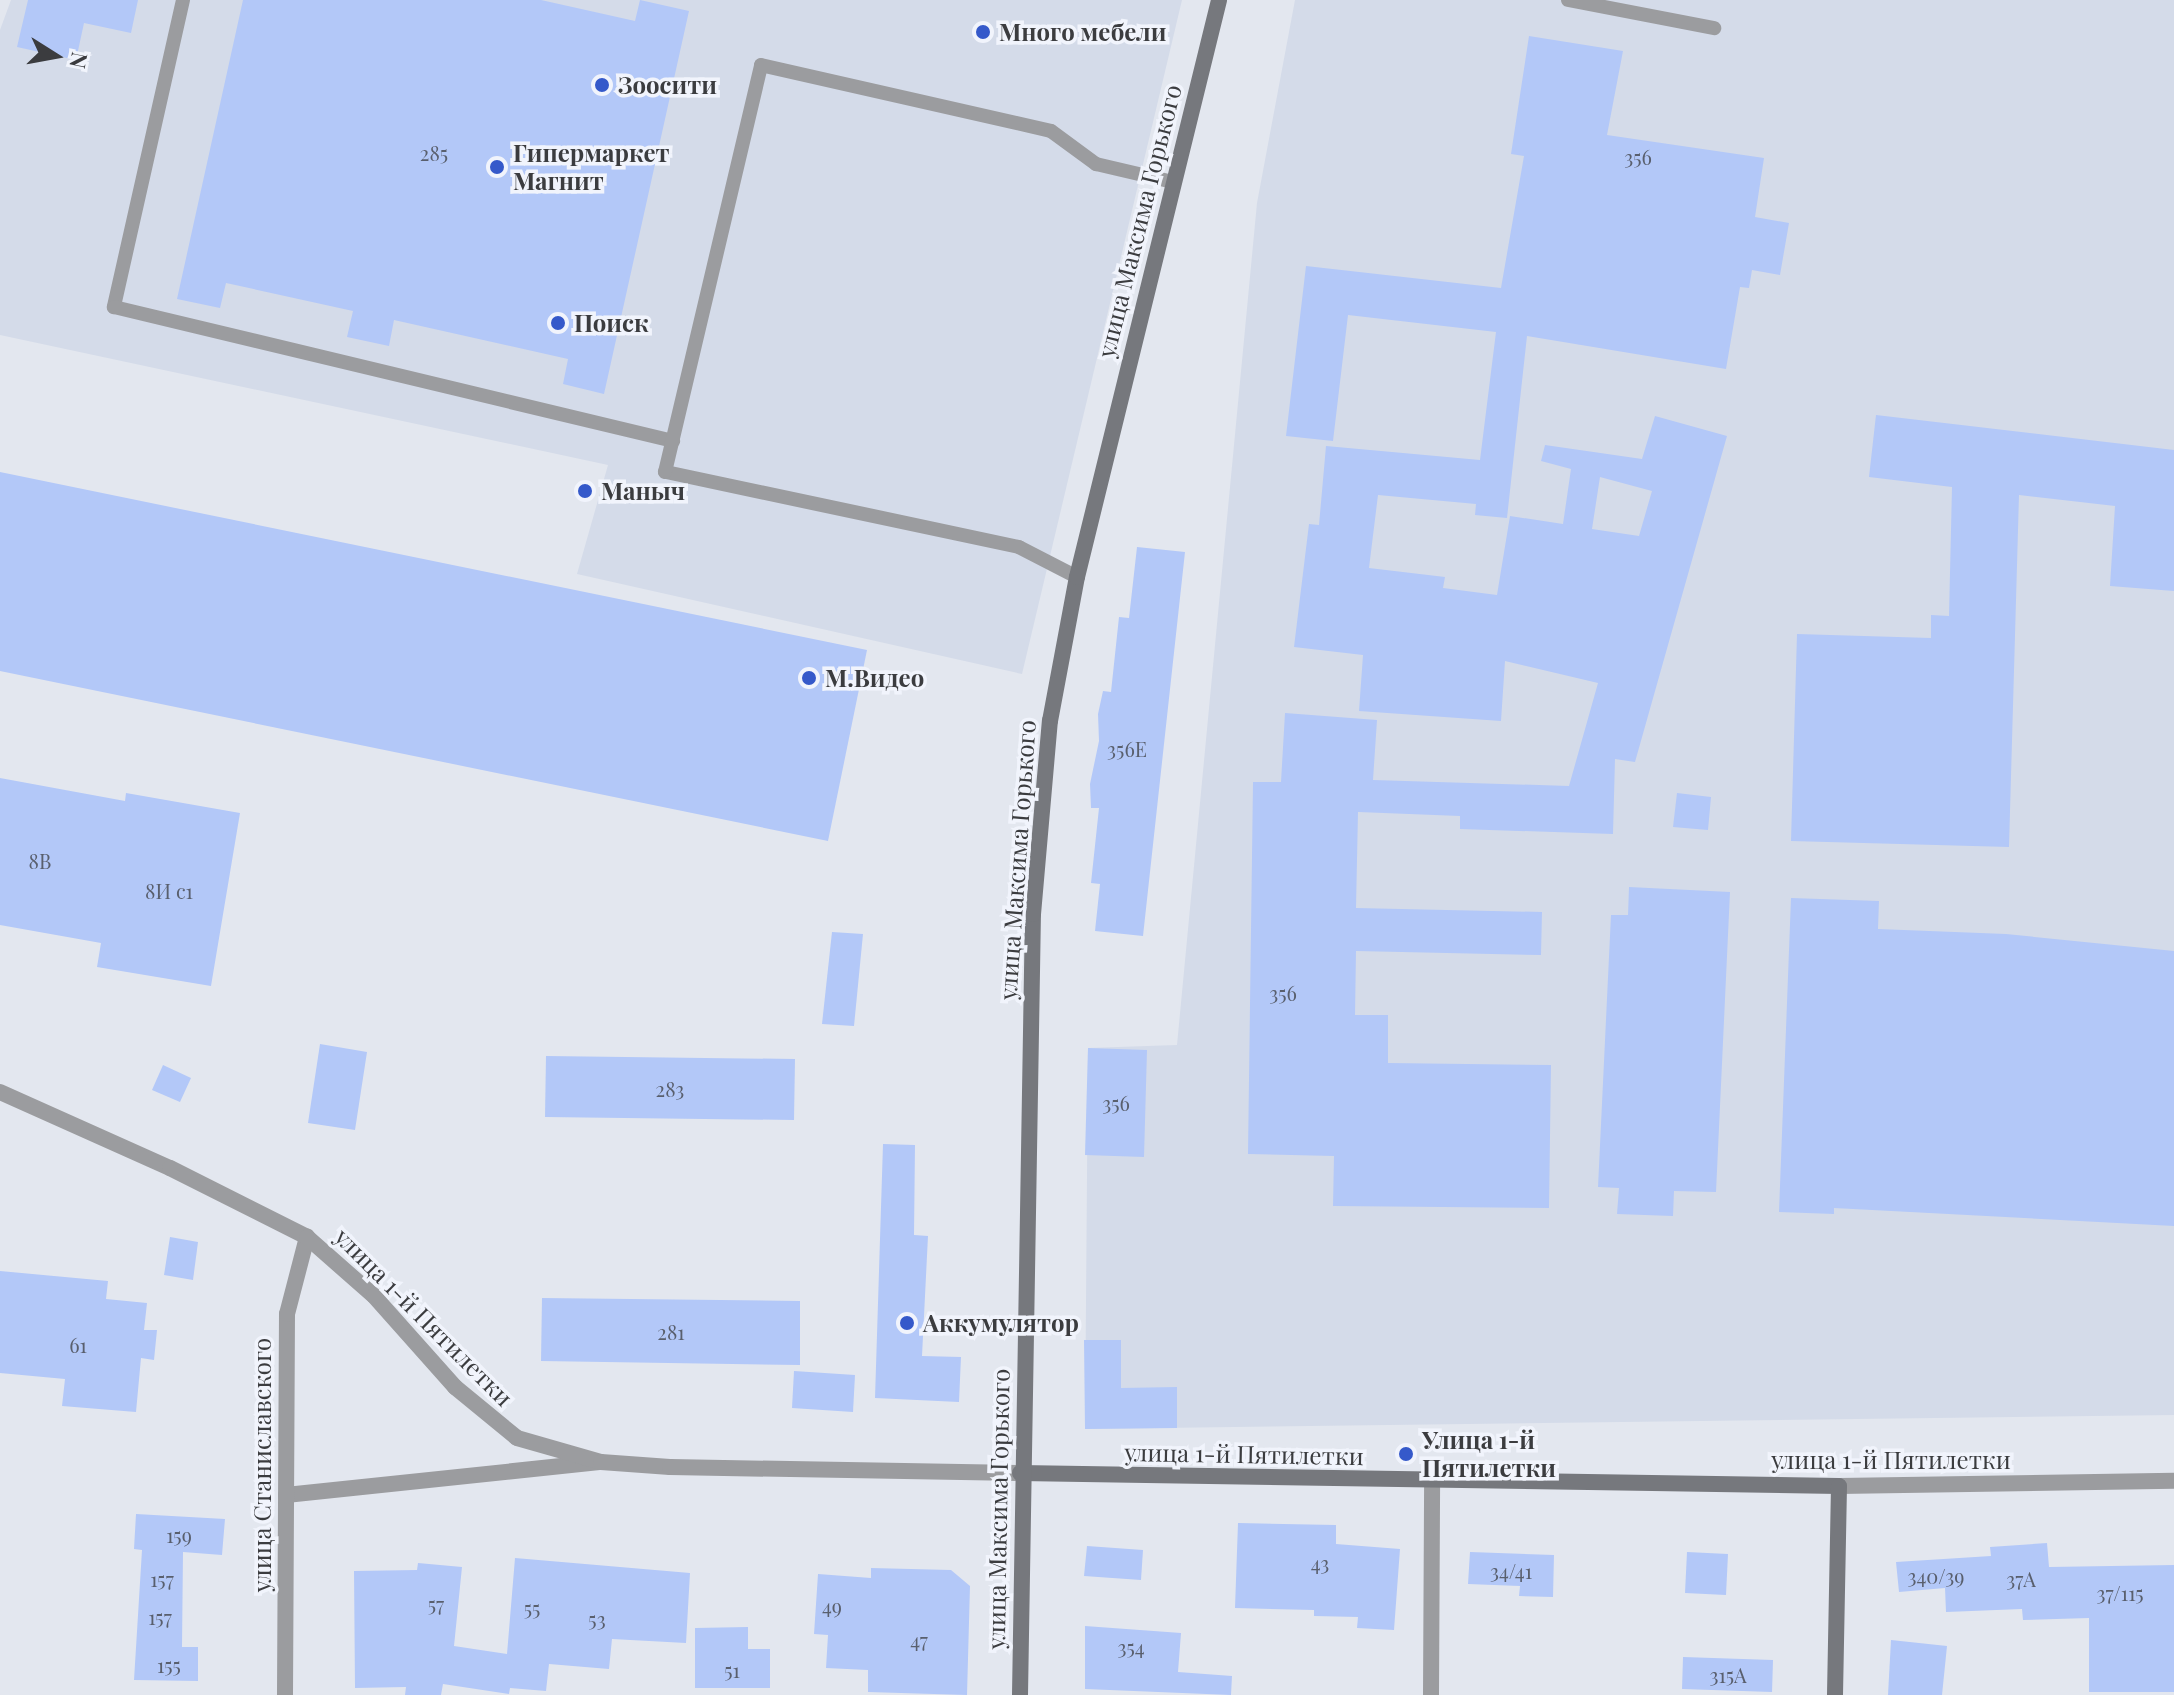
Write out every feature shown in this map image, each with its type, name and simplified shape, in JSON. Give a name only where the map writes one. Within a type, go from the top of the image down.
[{"type":"main road","name":"улица Максима Горького","points":[[1020,1695],[1020,1473],[1033,914],[1050,721],[1077,577],[1219,0]]},
{"type":"main road","name":"улица 1-й Пятилетки","points":[[1020,1473],[1432,1482],[1839,1486]]},
{"type":"main road","points":[[1835,1695],[1839,1486]]},
{"type":"street","name":"улица 1-й Пятилетки","points":[[0,1092],[156,1161],[307,1237],[339,1260],[492,1422],[544,1448],[601,1462]]},
{"type":"street","name":"улица Станиславского","points":[[285,1695],[287,1314],[307,1237]]},
{"type":"street","name":"улица 1-й Пятилетки","points":[[286,1495],[601,1462],[1020,1473]]},
{"type":"street","name":"улица 1-й Пятилетки","points":[[1839,1486],[2174,1481]]},
{"type":"street","points":[[1431,1695],[1432,1482]]},
{"type":"lane","points":[[183,0],[114,307],[673,441]]},
{"type":"lane","points":[[1568,0],[1714,28]]},
{"type":"lane","points":[[1077,577],[1019,547],[665,472],[761,65],[1051,131],[1096,164],[1173,182]]},
{"type":"shaded area","points":[[11,0],[1182,0],[1022,674],[577,574],[608,465],[0,335],[0,30]]},
{"type":"shaded area","points":[[1295,0],[2174,0],[2174,1415],[1085,1429],[1088,1048],[1177,1045],[1257,203]]},
{"type":"building","points":[[28,0],[138,0],[131,33],[84,23],[76,60],[17,47]]},
{"type":"building","points":[[243,0],[541,0],[635,21],[640,0],[689,11],[604,394],[563,384],[568,359],[394,320],[389,346],[347,337],[353,311],[226,283],[220,308],[177,299]]},
{"type":"building","points":[[1529,36],[1623,51],[1607,135],[1764,158],[1755,217],[1789,223],[1780,275],[1752,270],[1749,288],[1740,287],[1726,369],[1527,336],[1507,518],[1475,515],[1476,504],[1378,495],[1369,568],[1445,577],[1443,588],[1497,595],[1510,516],[1563,524],[1571,469],[1541,461],[1545,445],[1642,459],[1655,416],[1727,436],[1635,762],[1615,759],[1613,834],[1460,829],[1460,816],[1358,812],[1356,908],[1542,912],[1541,955],[1356,951],[1355,1015],[1388,1015],[1388,1063],[1551,1065],[1549,1208],[1333,1206],[1334,1156],[1248,1154],[1253,782],[1281,782],[1285,713],[1377,720],[1373,780],[1569,786],[1598,683],[1505,661],[1501,721],[1359,711],[1363,655],[1294,647],[1309,524],[1319,525],[1326,446],[1480,460],[1496,332],[1348,315],[1333,441],[1286,436],[1306,266],[1501,288],[1524,156],[1511,154]],"holes":[[[1600,477],[1652,491],[1639,536],[1592,529]]]},
{"type":"building","points":[[1876,415],[2174,450],[2174,591],[2110,586],[2115,506],[2019,495],[2009,847],[1791,841],[1797,634],[1931,638],[1931,615],[1949,616],[1952,487],[1869,477]]},
{"type":"building","points":[[0,472],[867,650],[828,841],[0,671]]},
{"type":"building","points":[[1137,547],[1185,552],[1143,936],[1095,931],[1100,884],[1091,883],[1099,808],[1091,808],[1090,784],[1099,741],[1098,714],[1103,691],[1111,692],[1119,617],[1129,618]]},
{"type":"building","points":[[0,778],[125,801],[126,793],[240,813],[211,986],[97,967],[101,943],[0,925]]},
{"type":"building","points":[[1677,793],[1711,797],[1708,830],[1673,827]]},
{"type":"building","points":[[1629,887],[1730,892],[1716,1192],[1674,1191],[1673,1216],[1617,1214],[1619,1188],[1598,1187],[1611,915],[1628,915]]},
{"type":"building","points":[[1791,898],[1879,901],[1878,929],[2006,934],[2174,951],[2174,1226],[1834,1208],[1834,1214],[1779,1212]]},
{"type":"building","points":[[832,932],[863,934],[854,1026],[822,1024]]},
{"type":"building","points":[[320,1044],[367,1052],[355,1130],[308,1123]]},
{"type":"building","points":[[1088,1048],[1147,1050],[1144,1157],[1085,1155]]},
{"type":"building","points":[[546,1056],[795,1059],[794,1120],[545,1117]]},
{"type":"building","points":[[163,1065],[191,1078],[180,1102],[152,1090]]},
{"type":"building","points":[[883,1144],[915,1145],[914,1235],[928,1236],[922,1356],[961,1357],[959,1402],[875,1398]]},
{"type":"building","points":[[170,1237],[198,1242],[193,1280],[164,1275]]},
{"type":"building","points":[[0,1271],[108,1281],[106,1299],[147,1303],[144,1330],[157,1330],[154,1360],[141,1358],[136,1412],[62,1406],[65,1379],[0,1373]]},
{"type":"building","points":[[542,1298],[800,1301],[800,1365],[541,1361]]},
{"type":"building","points":[[1084,1340],[1121,1340],[1121,1388],[1177,1387],[1177,1428],[1085,1429]]},
{"type":"building","points":[[794,1371],[855,1375],[853,1412],[792,1408]]},
{"type":"building","points":[[136,1514],[225,1519],[222,1555],[183,1552],[182,1647],[198,1647],[198,1681],[134,1680],[142,1550],[134,1549]]},
{"type":"building","points":[[1238,1523],[1336,1525],[1336,1544],[1400,1549],[1394,1630],[1357,1628],[1358,1617],[1314,1616],[1314,1610],[1235,1608]]},
{"type":"building","points":[[2047,1543],[2049,1567],[2174,1565],[2174,1692],[2089,1692],[2089,1618],[2023,1620],[2022,1609],[1946,1612],[1945,1588],[1899,1592],[1896,1562],[1991,1556],[1990,1547]]},
{"type":"building","points":[[1087,1546],[1143,1550],[1141,1580],[1084,1576]]},
{"type":"building","points":[[1470,1552],[1554,1555],[1553,1597],[1519,1596],[1520,1586],[1468,1584]]},
{"type":"building","points":[[1687,1552],[1728,1554],[1726,1595],[1685,1593]]},
{"type":"building","points":[[515,1558],[690,1573],[686,1643],[612,1639],[609,1669],[549,1664],[546,1691],[510,1688],[509,1694],[443,1684],[441,1695],[405,1695],[406,1687],[355,1688],[354,1571],[417,1570],[418,1563],[462,1567],[454,1646],[507,1654]]},
{"type":"building","points":[[871,1568],[951,1570],[970,1586],[967,1695],[868,1692],[868,1670],[826,1668],[828,1635],[814,1634],[818,1574],[871,1578]]},
{"type":"building","points":[[1085,1626],[1181,1633],[1178,1672],[1232,1676],[1231,1695],[1085,1689]]},
{"type":"building","points":[[748,1627],[748,1649],[770,1649],[770,1688],[695,1688],[695,1628]]},
{"type":"building","points":[[1891,1640],[1947,1646],[1942,1695],[1888,1695]]},
{"type":"building","points":[[1683,1657],[1773,1660],[1772,1692],[1682,1689]]},
{"type":"place","name":"Много мебели","points":[[983,32]]},
{"type":"place","name":"Зоосити","points":[[602,85]]},
{"type":"place","name":"Гипермаркет Магнит","points":[[497,167]]},
{"type":"place","name":"Поиск","points":[[558,323]]},
{"type":"place","name":"Маныч","points":[[585,491]]},
{"type":"place","name":"М.Видео","points":[[809,678]]},
{"type":"place","name":"Аккумулятор","points":[[907,1323]]},
{"type":"place","name":"Улица 1-й Пятилетки","points":[[1406,1454]]}]
